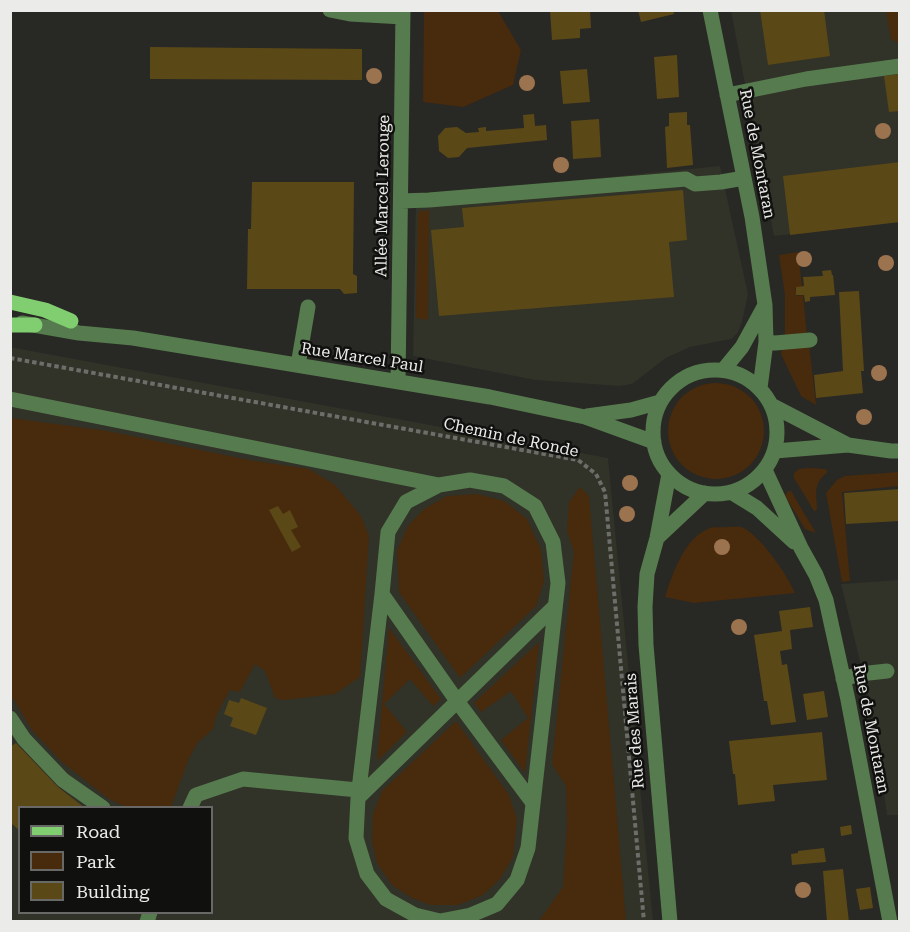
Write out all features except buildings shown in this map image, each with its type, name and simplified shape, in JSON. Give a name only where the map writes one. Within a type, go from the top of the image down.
[{"type":"main road","points":[[10,302],[45,310],[71,321]]},
{"type":"main road","points":[[10,323],[35,325]]},
{"type":"street","points":[[330,10],[350,14],[403,14]]},
{"type":"street","name":"Rue de Montaran","points":[[710,10],[752,217],[765,304],[766,342],[760,388]]},
{"type":"street","name":"Allée Marcel Lerouge","points":[[398,382],[403,14]]},
{"type":"street","points":[[727,95],[806,79],[900,66]]},
{"type":"street","points":[[400,201],[686,179],[694,184],[744,178]]},
{"type":"street","points":[[724,369],[742,346],[765,304]]},
{"type":"street","points":[[298,365],[308,307]]},
{"type":"street","name":"Rue Marcel Paul","points":[[10,309],[71,321],[133,338]]},
{"type":"street","name":"Rue Marcel Paul","points":[[35,325],[79,333],[133,338],[490,397],[585,417],[654,442]]},
{"type":"street","points":[[766,342],[810,340]]},
{"type":"street","points":[[709,369],[724,369],[744,376],[760,388],[773,406],[778,429],[775,451],[765,470],[750,484],[731,492],[718,494],[692,489],[669,474],[662,464],[654,442],[654,422],[660,402],[669,390],[680,380],[709,369]]},
{"type":"street","points":[[10,399],[439,484],[470,480],[504,486],[535,506],[553,542],[558,583],[528,848],[518,880],[497,904],[471,915],[440,921],[415,915],[386,899],[367,874],[356,838],[358,794],[388,532],[406,502],[439,484]]},
{"type":"street","name":"Rue Marcel Paul","points":[[585,417],[631,410],[660,402]]},
{"type":"street","points":[[773,406],[848,445]]},
{"type":"street","points":[[775,451],[848,445],[900,451]]},
{"type":"street","name":"Rue de Montaran","points":[[765,470],[826,600],[890,921]]},
{"type":"street","name":"Rue des Marais","points":[[669,474],[657,538],[647,574],[645,607],[659,815],[670,921]]},
{"type":"street","name":"Rue de Montaran","points":[[731,492],[757,508],[801,548]]},
{"type":"street","points":[[657,538],[705,493]]},
{"type":"street","points":[[382,594],[532,803]]},
{"type":"street","points":[[358,794],[555,606]]},
{"type":"street","points":[[843,679],[860,674],[887,671]]},
{"type":"street","points":[[10,718],[24,739],[63,780],[102,806]]},
{"type":"street","points":[[190,806],[196,795],[243,779],[358,794]]},
{"type":"path","name":"Chemin de Ronde","points":[[10,358],[578,460],[596,474],[605,492],[644,921]]},
{"type":"shaded area","points":[[731,11],[899,11],[899,222],[774,236]]},
{"type":"shaded area","points":[[720,166],[748,294],[742,322],[738,332],[731,339],[690,347],[666,358],[632,384],[619,386],[535,380],[413,356],[416,196]]},
{"type":"shaded area","points":[[10,347],[608,458],[653,921],[11,921]]},
{"type":"shaded area","points":[[899,580],[899,815],[887,815],[871,706],[841,584]]},
{"type":"green space","points":[[424,11],[498,11],[521,50],[513,85],[463,107],[423,102]]},
{"type":"green space","points":[[886,11],[899,11],[899,44],[891,39]]},
{"type":"green space","points":[[429,210],[428,320],[416,318],[418,212]]},
{"type":"green space","points":[[798,252],[802,286],[795,288],[797,296],[803,295],[807,337],[785,338],[785,295],[779,255]]},
{"type":"green space","points":[[809,344],[816,405],[801,396],[781,354],[782,350]]},
{"type":"green space","points":[[716,383],[734,386],[750,397],[761,413],[764,431],[761,449],[750,465],[734,476],[716,479],[698,476],[682,465],[671,449],[668,431],[671,413],[682,397],[698,386]]},
{"type":"green space","points":[[11,418],[107,431],[249,460],[309,469],[335,485],[361,516],[369,536],[360,677],[335,694],[284,700],[275,698],[265,671],[255,664],[240,692],[230,690],[216,716],[213,729],[198,742],[189,758],[171,806],[124,806],[109,799],[62,762],[32,730],[11,695]]},
{"type":"green space","points":[[799,469],[827,471],[817,486],[817,510],[814,511],[794,478],[794,473]]},
{"type":"green space","points":[[899,472],[899,486],[842,492],[850,581],[842,582],[826,493],[837,480],[845,476]]},
{"type":"green space","points":[[580,487],[589,496],[626,921],[539,921],[563,887],[567,823],[566,786],[552,764],[574,552],[567,531],[569,502]]},
{"type":"green space","points":[[788,491],[791,491],[816,533],[805,529],[785,496]]},
{"type":"green space","points":[[477,494],[504,501],[527,519],[541,550],[544,581],[536,606],[460,678],[399,592],[397,551],[408,526],[424,509],[447,496]]},
{"type":"green space","points":[[712,527],[741,527],[756,537],[786,576],[795,593],[694,603],[665,597],[682,554],[699,534]]},
{"type":"green space","points":[[389,628],[441,699],[433,706],[410,679],[384,704],[407,732],[377,761]]},
{"type":"green space","points":[[539,642],[525,773],[501,740],[528,718],[511,691],[481,712],[474,703]]},
{"type":"green space","points":[[456,721],[509,795],[517,819],[513,857],[500,879],[483,895],[458,905],[431,905],[412,898],[392,885],[377,863],[372,841],[373,814],[382,791]]}]
